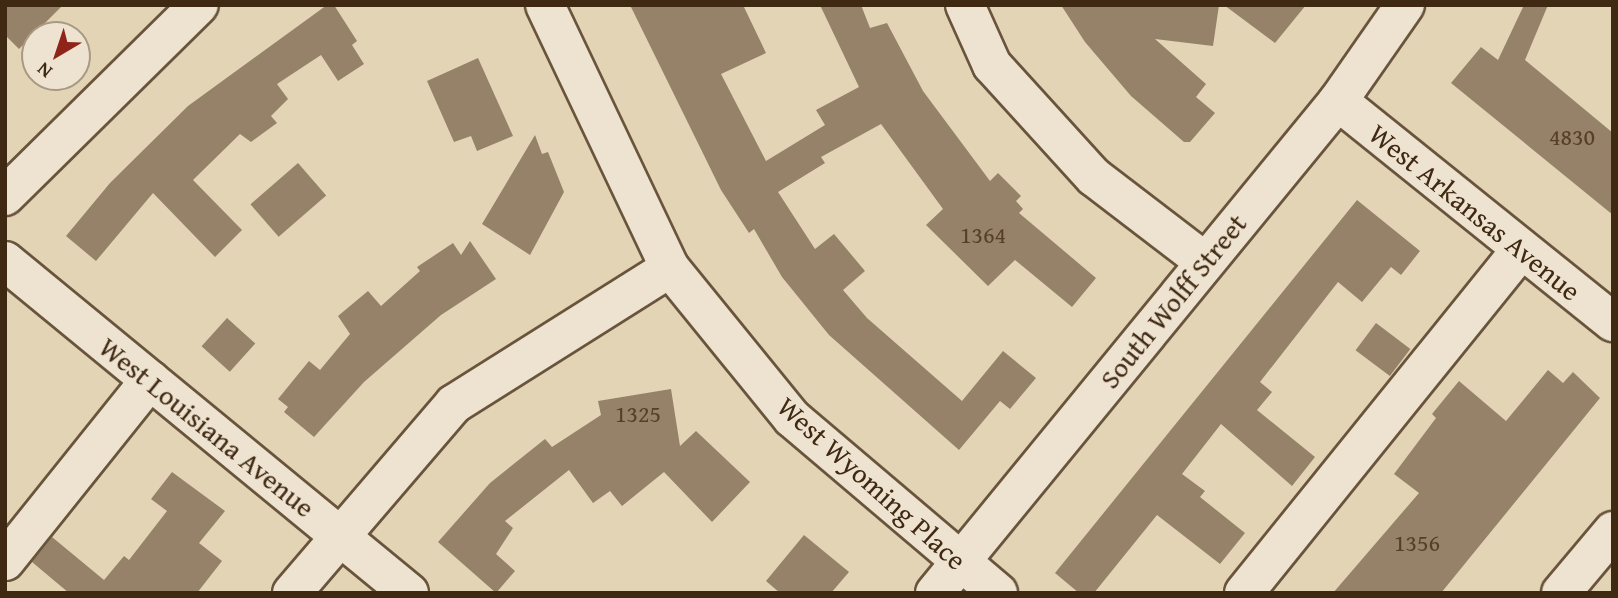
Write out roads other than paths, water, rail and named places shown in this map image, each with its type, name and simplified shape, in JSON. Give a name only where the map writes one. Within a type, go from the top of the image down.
[{"type":"street","points":[[5,196],[199,5]]},
{"type":"street","name":"West Wyoming Place","points":[[545,5],[670,268],[792,418],[998,593]]},
{"type":"street","points":[[965,5],[992,65],[1094,177],[1204,261]]},
{"type":"street","name":"South Wolff Street","points":[[936,593],[1204,261],[1338,101],[1405,5]]},
{"type":"street","name":"West Arkansas Avenue","points":[[1338,101],[1613,322]]},
{"type":"street","points":[[1244,593],[1522,249]]},
{"type":"street","name":"West Louisiana Avenue","points":[[5,261],[409,593]]},
{"type":"street","points":[[292,593],[338,535],[454,404],[670,268]]},
{"type":"street","points":[[5,561],[150,380]]},
{"type":"street","points":[[1561,593],[1613,531]]}]
